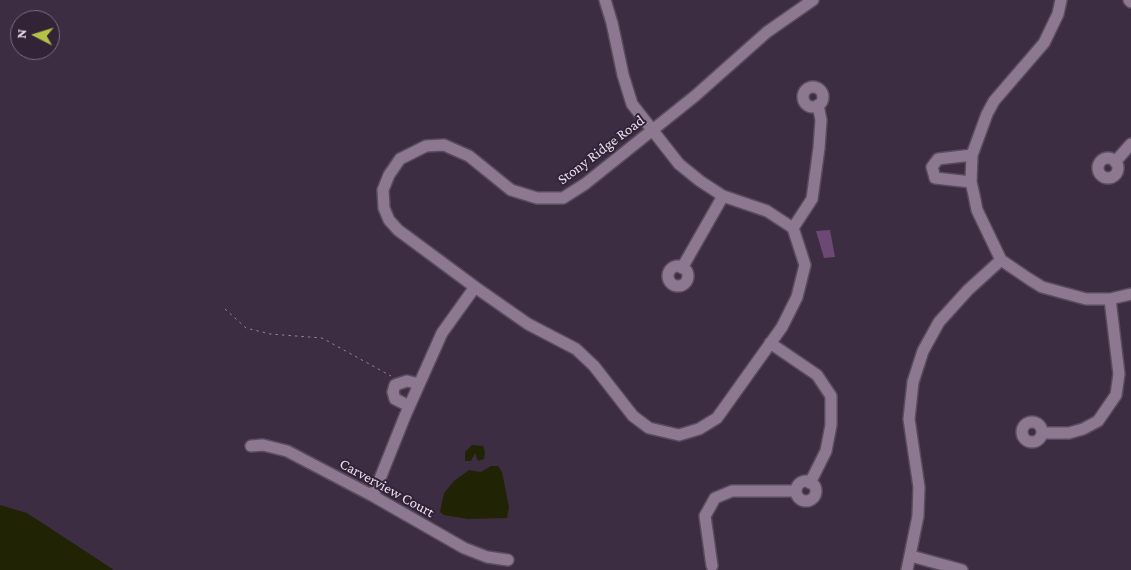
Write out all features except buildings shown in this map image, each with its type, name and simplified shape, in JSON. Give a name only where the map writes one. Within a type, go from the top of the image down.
[{"type":"street","points":[[605,0],[632,104],[679,164],[723,196],[772,214],[792,228],[812,199],[821,120],[818,105]]},
{"type":"street","name":"Stony Ridge Road","points":[[792,228],[805,265],[803,280],[782,327],[717,418],[699,429],[679,434],[649,428],[633,416],[594,366],[576,350],[528,324],[398,230],[389,220],[384,208],[383,190],[391,171],[400,159],[426,146],[444,145],[469,156],[511,190],[537,198],[563,198],[585,184],[730,67],[767,32],[813,0]]},
{"type":"street","points":[[1061,0],[1058,14],[1044,43],[994,100],[972,155],[971,182],[977,210],[1001,260],[1042,287],[1086,298],[1110,299],[1131,294]]},
{"type":"street","points":[[1115,162],[1131,144]]},
{"type":"street","points":[[971,182],[935,178],[932,167],[938,159],[972,155]]},
{"type":"street","points":[[682,268],[723,196]]},
{"type":"street","points":[[907,570],[911,556],[919,487],[909,419],[913,382],[923,351],[938,322],[968,290],[1001,260]]},
{"type":"street","points":[[373,496],[409,406],[442,334],[475,287]]},
{"type":"street","points":[[1042,433],[1069,434],[1084,430],[1098,421],[1116,395],[1119,374],[1110,299]]},
{"type":"street","points":[[770,344],[817,375],[830,396],[831,425],[827,444],[810,482]]},
{"type":"street","points":[[409,406],[395,399],[393,392],[395,385],[407,381],[419,384]]},
{"type":"street","name":"Carverview Court","points":[[251,446],[263,445],[287,451],[373,496],[464,548],[487,557],[508,560]]},
{"type":"street","points":[[796,491],[799,484],[805,481],[810,482]]},
{"type":"street","points":[[796,491],[801,500],[810,500],[815,492],[810,482]]},
{"type":"street","points":[[712,566],[705,516],[715,498],[732,491],[796,491]]},
{"type":"street","points":[[911,556],[962,570]]},
{"type":"path","points":[[225,309],[246,328],[270,334],[322,338],[365,360],[400,382]]},
{"type":"shaded area","points":[[472,445],[483,446],[485,452],[484,459],[478,461],[475,453],[471,461],[465,461],[465,452]]},
{"type":"shaded area","points":[[491,466],[498,466],[502,472],[509,507],[507,518],[468,519],[444,515],[440,512],[444,493],[454,481],[469,470],[481,472]]},
{"type":"shaded area","points":[[0,505],[27,513],[114,570],[0,570]]}]
